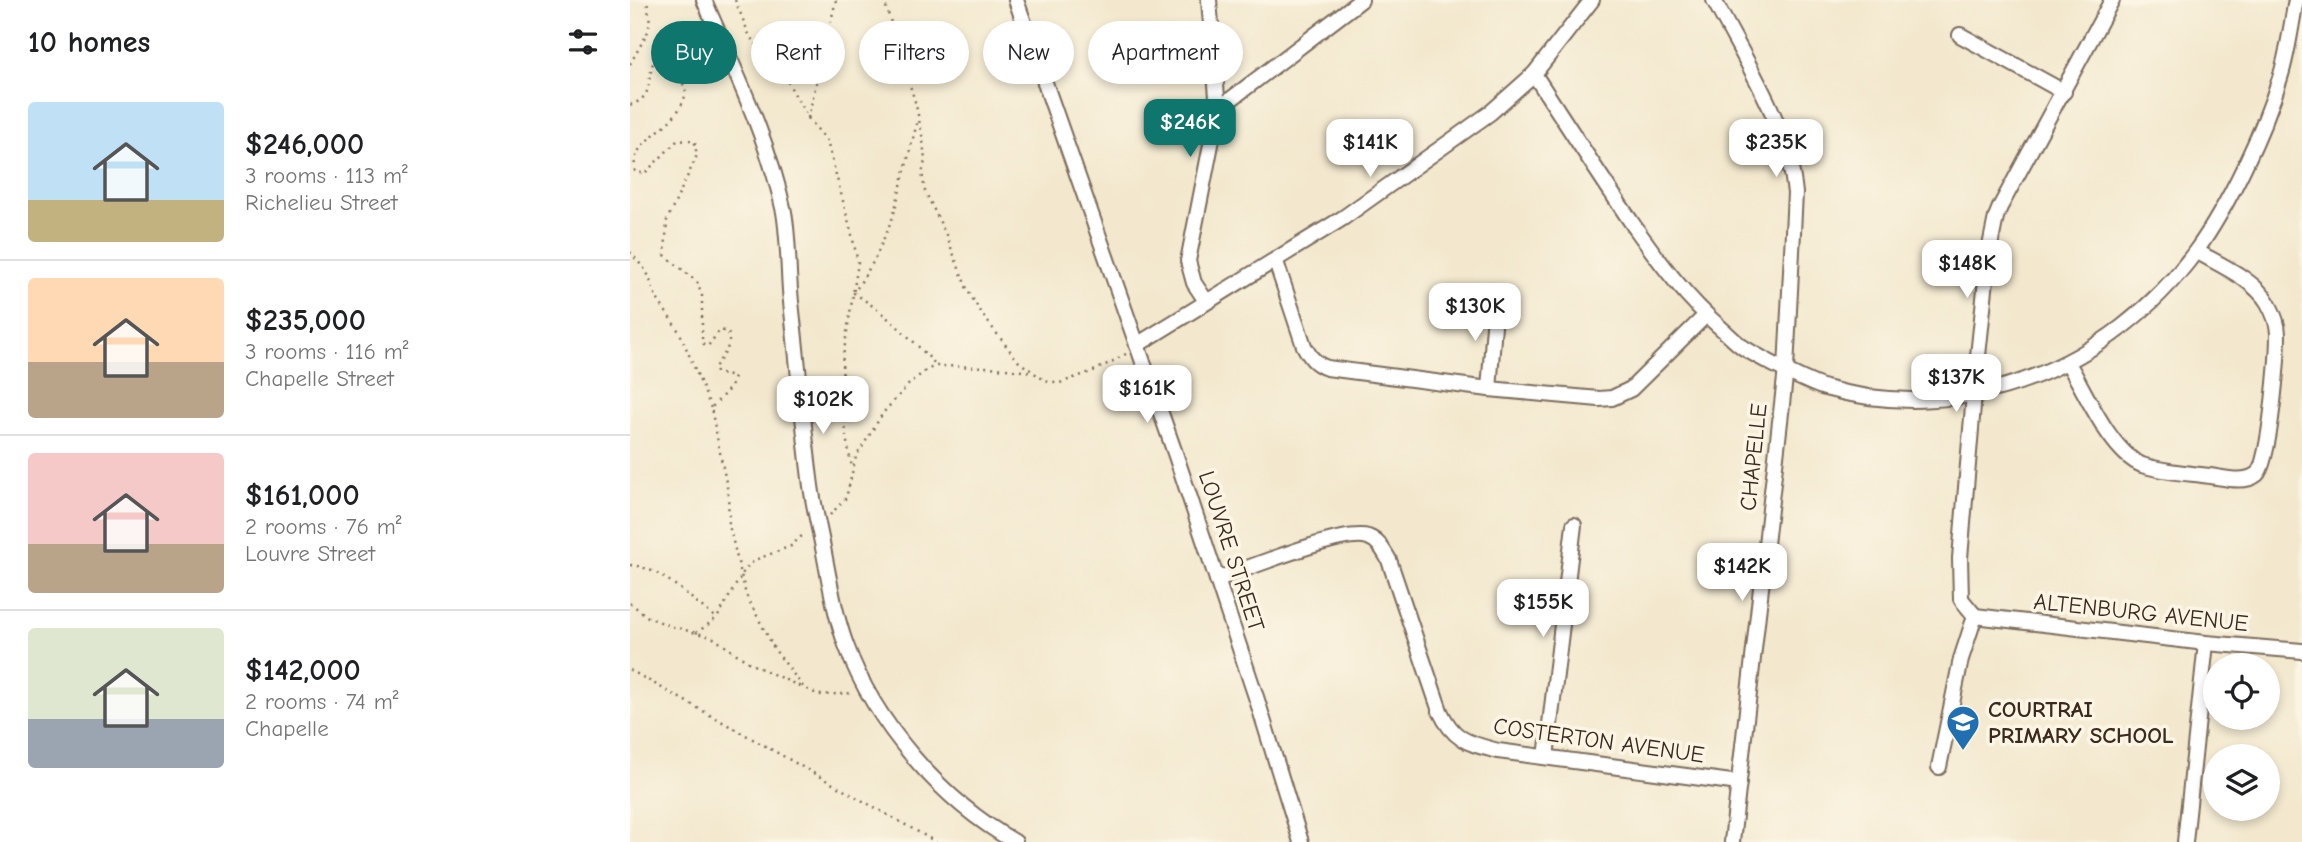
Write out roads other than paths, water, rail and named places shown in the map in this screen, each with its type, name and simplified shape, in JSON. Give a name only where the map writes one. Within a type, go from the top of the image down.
[{"type":"street","points":[[704,0],[771,162],[784,215],[811,488],[836,611],[846,646],[868,691],[906,750],[964,807],[1015,842]]},
{"type":"street","name":"LOUVRE STREET","points":[[1016,0],[1217,579],[1301,842]]},
{"type":"street","points":[[1206,301],[1194,284],[1188,261],[1217,109],[1209,0]]},
{"type":"street","points":[[1217,109],[1361,0]]},
{"type":"street","points":[[1137,345],[1206,301],[1276,262],[1399,181],[1490,113],[1534,74],[1592,0]]},
{"type":"street","name":"CHAPELLE","points":[[1714,0],[1779,127],[1791,165],[1795,193],[1786,369],[1732,842]]},
{"type":"street","points":[[1939,767],[1961,659],[1975,616],[1964,605],[1959,589],[1974,394],[1989,251],[1996,217],[2112,0]]},
{"type":"street","points":[[1534,74],[1600,177],[1672,279],[1706,315],[1742,347],[1823,387],[1865,396],[1920,398],[1974,394],[2013,385],[2068,363],[2100,345],[2159,295],[2196,251],[2219,214],[2253,145],[2280,77],[2296,0]]},
{"type":"street","points":[[1960,35],[2064,92]]},
{"type":"street","points":[[2068,363],[2110,435],[2139,464],[2230,478],[2249,478],[2258,474],[2265,452],[2274,396],[2278,331],[2261,293],[2234,273],[2196,251]]},
{"type":"street","points":[[1276,262],[1304,346],[1310,358],[1319,365],[1327,369],[1489,389],[1599,399],[1620,395],[1631,389],[1706,315]]},
{"type":"street","points":[[1489,389],[1496,300]]},
{"type":"street","points":[[1546,757],[1574,525]]},
{"type":"street","name":"COSTERTON AVENUE","points":[[1217,579],[1340,538],[1365,536],[1375,540],[1389,560],[1440,711],[1452,733],[1474,744],[1498,751],[1739,783]]},
{"type":"street","name":"ALTENBURG AVENUE","points":[[1975,616],[2206,643],[2302,651]]},
{"type":"street","points":[[2185,842],[2206,643]]},
{"type":"place","name":"COURTRAI PRIMARY SCHOOL","points":[[1963,752]]}]
